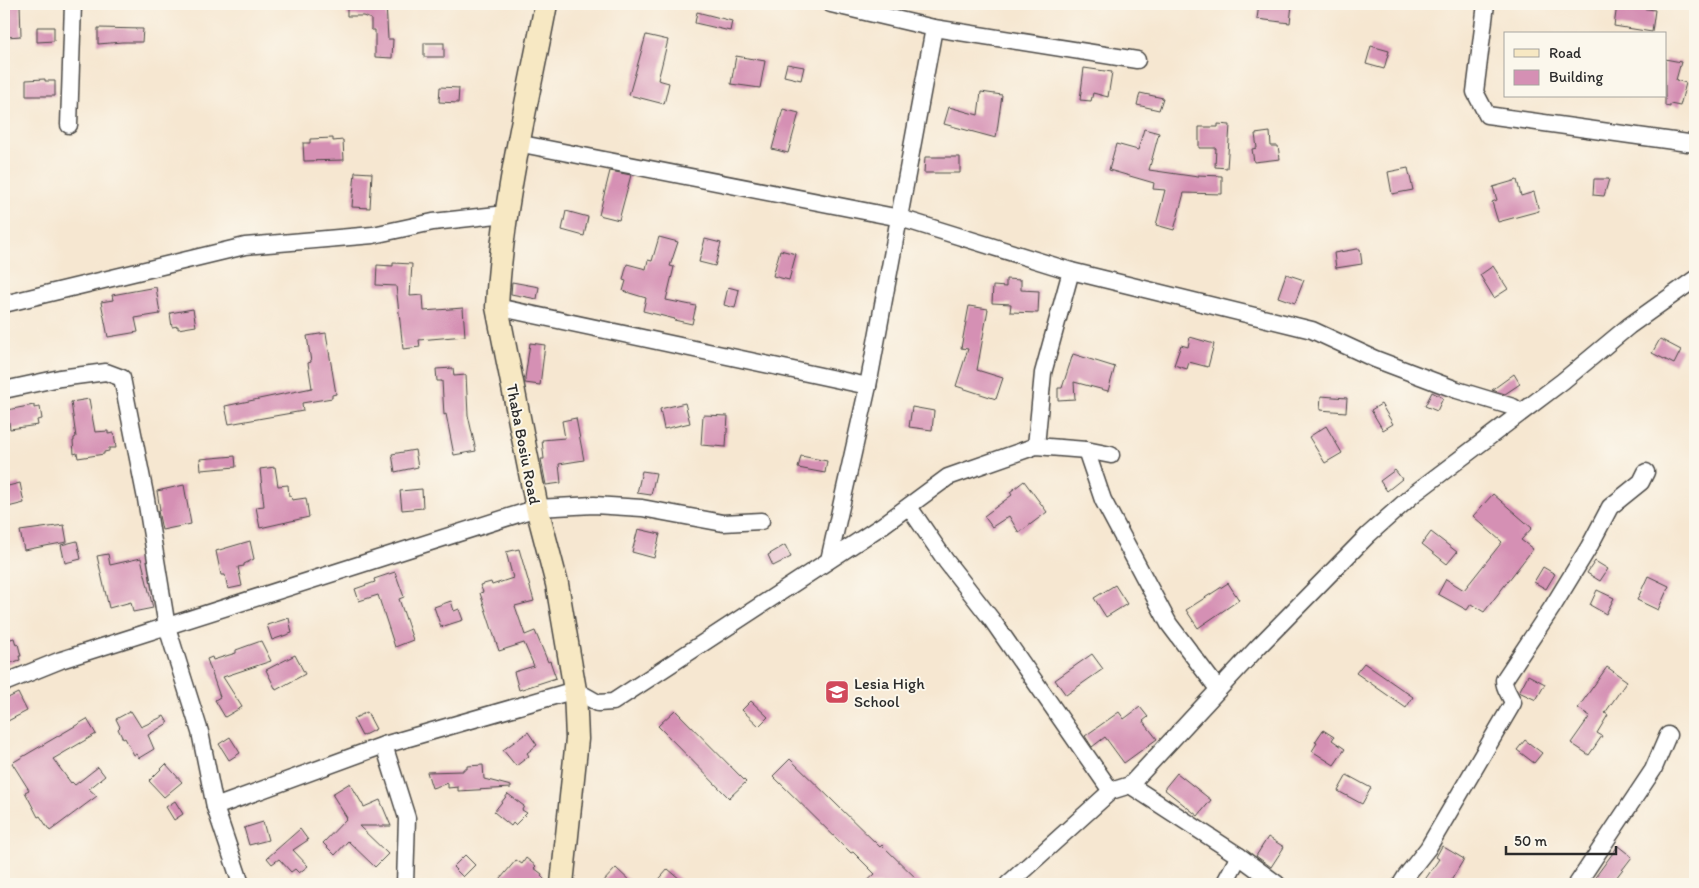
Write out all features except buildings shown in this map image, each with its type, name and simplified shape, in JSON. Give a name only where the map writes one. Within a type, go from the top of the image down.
[{"type":"street","points":[[69,125],[73,4]]},
{"type":"street","name":"Thaba Bosiu Road","points":[[546,4],[517,144],[506,214],[497,308],[537,508],[557,584],[575,690],[577,747],[562,884]]},
{"type":"street","points":[[831,4],[934,28],[1137,60]]},
{"type":"street","points":[[1486,4],[1475,92],[1487,115],[1695,144]]},
{"type":"street","points":[[829,560],[868,386],[934,28]]},
{"type":"street","points":[[517,144],[900,218],[1071,271],[1312,330],[1376,359],[1464,392],[1513,407],[1520,412]]},
{"type":"street","points":[[4,304],[178,260],[245,246],[373,235],[433,222],[506,214]]},
{"type":"street","points":[[1036,446],[1043,373],[1071,271]]},
{"type":"street","points":[[1008,884],[1111,791],[1130,784],[1218,689],[1368,535],[1415,493],[1563,381],[1629,326],[1695,279]]},
{"type":"street","points":[[497,308],[868,386]]},
{"type":"street","points":[[4,390],[60,378],[106,372],[122,378],[146,499],[167,627],[200,732],[215,807],[241,884]]},
{"type":"street","points":[[215,807],[384,745],[575,690],[598,703],[613,702],[829,560],[948,477],[1036,446],[1086,450],[1111,455]]},
{"type":"street","points":[[1086,450],[1103,500],[1169,624],[1218,689]]},
{"type":"street","points":[[1401,884],[1428,848],[1512,703],[1510,696],[1504,688],[1504,680],[1553,606],[1589,547],[1610,507],[1640,482],[1646,472]]},
{"type":"street","points":[[4,683],[61,660],[537,508],[594,505],[633,507],[724,523],[761,521]]},
{"type":"street","points":[[909,506],[946,561],[992,620],[1111,791]]},
{"type":"street","points":[[1577,884],[1653,770],[1668,735]]},
{"type":"street","points":[[384,745],[407,818],[405,884]]},
{"type":"street","points":[[1130,784],[1277,884]]},
{"type":"street","points":[[1224,884],[1238,856]]},
{"type":"place","name":"Lesia High School","points":[[837,692]]}]
